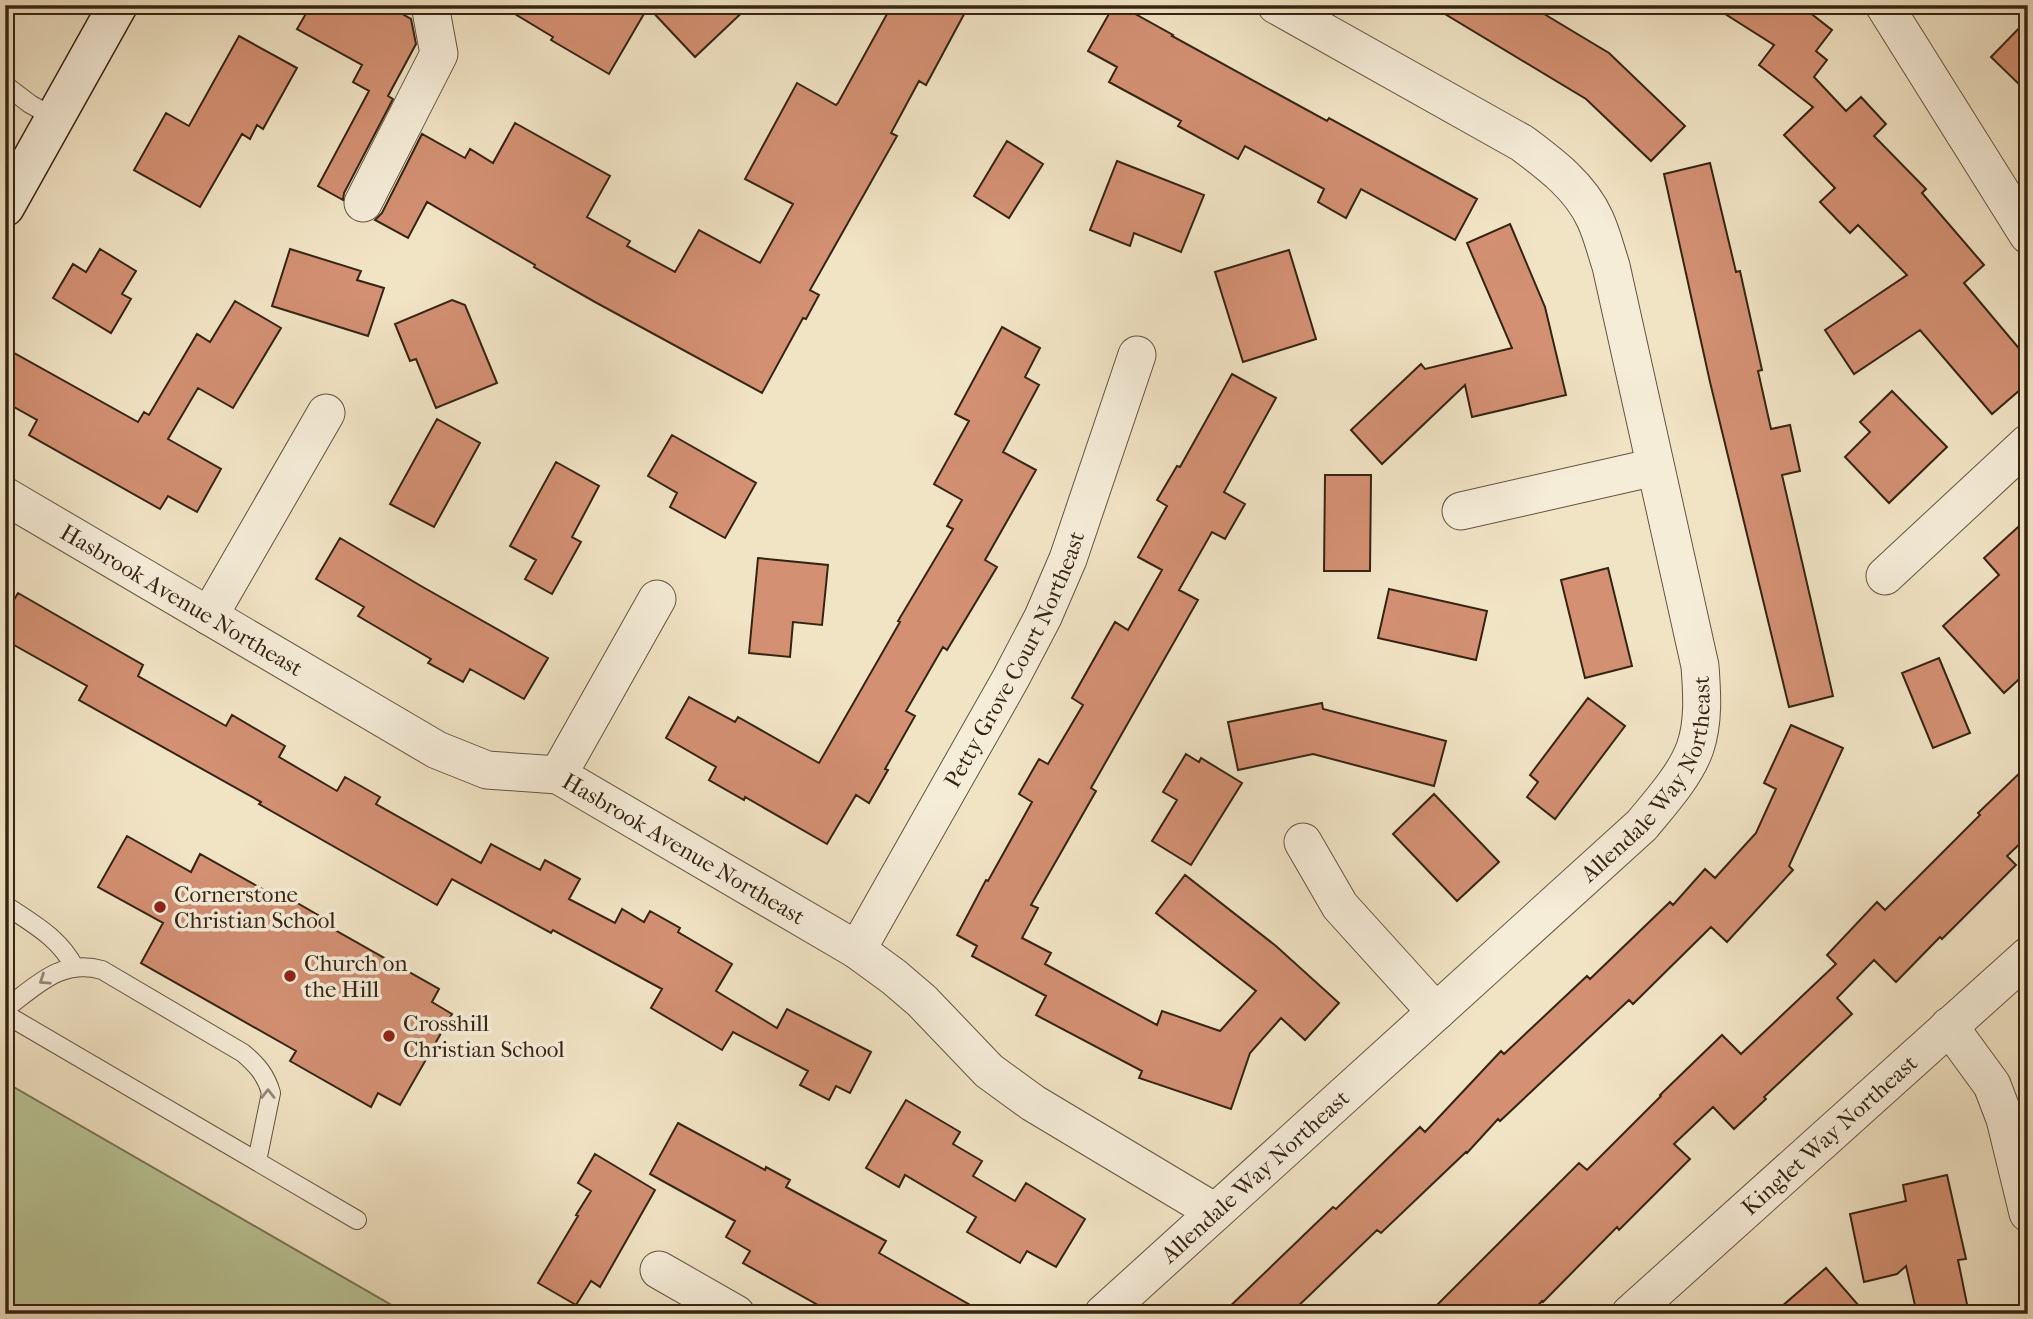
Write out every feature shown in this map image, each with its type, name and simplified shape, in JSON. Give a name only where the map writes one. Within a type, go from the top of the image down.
[{"type":"street","points":[[5,207],[118,5]]},
{"type":"street","points":[[363,203],[439,54],[430,5]]},
{"type":"street","name":"Allendale Way Northeast","points":[[1103,1314],[1642,825],[1674,786],[1695,748],[1703,706],[1700,666],[1611,266],[1595,217],[1580,194],[1558,170],[1522,143],[1276,5]]},
{"type":"street","points":[[1884,5],[2028,235]]},
{"type":"street","name":"Petty Grove Court Northeast","points":[[857,950],[1043,617],[1068,559],[1138,355]]},
{"type":"street","points":[[209,616],[326,413]]},
{"type":"street","points":[[1885,576],[2028,443]]},
{"type":"street","points":[[1461,511],[1655,467]]},
{"type":"street","name":"Hasbrook Avenue Northeast","points":[[5,496],[437,750],[487,770],[558,775],[857,950],[922,1001],[989,1071],[1033,1103],[1215,1212]]},
{"type":"street","points":[[558,775],[657,599]]},
{"type":"street","points":[[1303,842],[1340,906],[1436,1012]]},
{"type":"street","name":"Kinglet Way Northeast","points":[[1630,1314],[2028,956]]},
{"type":"street","points":[[1949,1026],[1992,1085],[2005,1119],[2028,1213]]},
{"type":"street","points":[[659,1270],[736,1314]]},
{"type":"lane","points":[[5,85],[55,118]]},
{"type":"lane","points":[[5,905],[50,936],[66,952],[75,968]]},
{"type":"lane","points":[[5,1009],[50,974],[88,966],[102,971],[243,1053],[261,1069],[271,1093],[257,1161]]},
{"type":"lane","points":[[5,1014],[357,1220]]},
{"type":"green space","points":[[5,1082],[407,1314],[5,1314]]},
{"type":"building","points":[[311,5],[386,5],[411,19],[416,44],[388,96],[393,99],[344,193],[343,200],[318,186],[369,91],[353,82],[362,65],[297,29]]},
{"type":"building","points":[[500,5],[750,5],[695,57],[648,7],[609,74],[551,40],[553,37]]},
{"type":"building","points":[[892,5],[969,5],[926,85],[919,81],[891,133],[897,136],[810,290],[819,295],[806,319],[803,318],[762,393],[595,302],[427,202],[408,238],[375,220],[382,213],[422,134],[465,158],[470,149],[493,163],[515,123],[610,176],[587,217],[630,241],[627,246],[675,272],[699,230],[760,263],[793,204],[745,179],[797,83],[836,105]]},
{"type":"building","points":[[1114,5],[1119,5],[1327,121],[1329,118],[1477,199],[1455,240],[1361,189],[1346,218],[1318,202],[1324,189],[1245,146],[1238,159],[1178,126],[1181,121],[1109,82],[1117,67],[1088,51]]},
{"type":"building","points":[[1430,5],[1529,5],[1609,53],[1685,126],[1651,161],[1586,99]]},
{"type":"building","points":[[1711,5],[1800,5],[1832,30],[1816,51],[1827,60],[1814,77],[1846,111],[1861,97],[1886,124],[1874,136],[1926,189],[1922,193],[1984,265],[1964,283],[2028,359],[2028,383],[1992,414],[1920,330],[1854,374],[1825,330],[1907,275],[1858,225],[1850,233],[1820,202],[1835,188],[1784,135],[1813,107],[1759,65],[1774,45]]},
{"type":"building","points":[[2028,19],[2028,93],[1991,57]]},
{"type":"building","points":[[239,36],[297,68],[263,129],[257,125],[250,139],[242,134],[200,207],[134,170],[166,113],[189,126]]},
{"type":"building","points":[[1007,141],[1043,164],[1009,218],[974,196]]},
{"type":"building","points":[[1117,161],[1204,195],[1181,252],[1134,233],[1130,246],[1090,230]]},
{"type":"building","points":[[1710,163],[1736,272],[1740,271],[1762,370],[1758,371],[1771,429],[1790,425],[1800,471],[1782,475],[1833,696],[1789,707],[1710,382],[1664,174]]},
{"type":"building","points":[[1510,224],[1545,307],[1566,395],[1472,417],[1465,385],[1382,464],[1351,430],[1421,364],[1425,369],[1512,348],[1467,243]]},
{"type":"building","points":[[100,249],[136,271],[122,294],[131,299],[111,333],[53,298],[73,264],[86,272]]},
{"type":"building","points":[[290,249],[361,271],[357,280],[384,288],[368,336],[272,306]]},
{"type":"building","points":[[1289,250],[1316,339],[1243,362],[1215,272]]},
{"type":"building","points":[[452,300],[465,305],[497,383],[436,408],[416,359],[410,361],[395,324]]},
{"type":"building","points":[[235,301],[281,328],[233,408],[198,388],[168,439],[221,469],[197,512],[168,496],[160,509],[29,435],[37,420],[5,402],[5,348],[138,422],[144,412],[149,415],[197,334],[210,342]]},
{"type":"building","points":[[1002,327],[1040,348],[1025,377],[1039,385],[1003,452],[1036,470],[985,560],[997,567],[947,650],[943,647],[906,711],[915,716],[885,769],[888,770],[869,803],[856,795],[827,844],[745,797],[744,800],[709,780],[716,767],[666,738],[689,697],[735,722],[738,717],[819,763],[953,529],[947,526],[962,500],[934,484],[969,421],[955,414]]},
{"type":"building","points":[[1232,374],[1276,398],[1224,492],[1245,504],[1225,539],[1212,532],[1179,590],[1198,600],[1091,788],[1096,791],[1031,905],[1038,908],[1022,938],[1051,953],[1045,964],[1157,1025],[1162,1011],[1220,1031],[1256,991],[1156,913],[1185,875],[1276,946],[1339,1003],[1305,1040],[1281,1018],[1250,1053],[1231,1109],[1139,1078],[1142,1071],[1036,1015],[1046,996],[972,956],[977,946],[957,935],[1032,802],[1019,794],[1039,759],[1048,764],[1083,705],[1072,698],[1115,622],[1128,630],[1162,570],[1138,557],[1167,506],[1157,500],[1177,466],[1180,467]]},
{"type":"building","points":[[1892,391],[1947,447],[1889,503],[1845,457],[1870,432],[1860,422]]},
{"type":"building","points":[[437,419],[480,443],[434,527],[390,504]]},
{"type":"building","points":[[672,435],[756,483],[725,538],[670,507],[677,493],[648,476]]},
{"type":"building","points":[[556,462],[599,486],[572,537],[581,542],[552,594],[525,579],[536,560],[510,546]]},
{"type":"building","points":[[1325,475],[1371,475],[1370,571],[1324,571]]},
{"type":"building","points":[[2028,518],[2028,671],[2004,693],[1943,626],[1999,575],[1984,558]]},
{"type":"building","points":[[340,538],[548,658],[524,699],[470,669],[463,682],[428,663],[431,659],[358,616],[364,607],[316,579]]},
{"type":"building","points":[[758,558],[828,565],[822,625],[793,622],[790,657],[749,653]]},
{"type":"building","points":[[1608,568],[1632,666],[1585,678],[1561,580]]},
{"type":"building","points":[[1389,589],[1487,611],[1476,660],[1378,638]]},
{"type":"building","points":[[18,593],[143,665],[138,676],[226,726],[232,715],[285,746],[279,757],[337,791],[345,777],[380,797],[376,804],[481,863],[491,844],[540,870],[545,860],[580,879],[569,899],[615,923],[622,909],[644,922],[650,911],[680,928],[678,932],[732,964],[716,991],[777,1028],[787,1009],[871,1052],[850,1093],[836,1086],[829,1100],[800,1085],[808,1071],[733,1032],[722,1050],[651,1008],[662,989],[452,879],[437,905],[79,700],[87,686],[5,640],[5,615]]},
{"type":"building","points":[[1939,658],[1970,733],[1933,748],[1902,673]]},
{"type":"building","points":[[1588,698],[1625,726],[1555,819],[1527,797],[1538,782],[1530,775]]},
{"type":"building","points":[[1322,703],[1323,709],[1446,741],[1434,786],[1313,754],[1238,770],[1228,722]]},
{"type":"building","points":[[1791,725],[1843,748],[1789,866],[1793,870],[1727,942],[1711,927],[1633,1004],[1629,1000],[1500,1121],[1498,1119],[1467,1153],[1381,1233],[1377,1230],[1290,1314],[1222,1314],[1420,1127],[1425,1132],[1501,1051],[1504,1054],[1587,976],[1590,979],[1670,902],[1673,905],[1705,869],[1715,878],[1756,833],[1776,789],[1764,783]]},
{"type":"building","points":[[1186,754],[1199,762],[1201,758],[1242,783],[1191,865],[1152,841],[1177,800],[1163,792]]},
{"type":"building","points":[[2028,765],[2028,836],[2007,856],[2016,865],[1896,982],[1874,960],[1837,998],[1852,1014],[1734,1129],[1713,1107],[1674,1144],[1690,1159],[1530,1314],[1428,1314],[1579,1163],[1587,1170],[1722,1035],[1741,1054],[1836,964],[1827,955],[1877,902],[1885,910]]},
{"type":"building","points":[[1434,794],[1499,862],[1457,901],[1393,834]]},
{"type":"building","name":"Church on the Hill","points":[[127,836],[191,872],[200,854],[289,904],[292,900],[330,922],[328,926],[439,989],[432,1002],[452,1014],[400,1105],[378,1093],[371,1107],[290,1061],[296,1051],[141,963],[163,923],[98,887]]},
{"type":"building","points":[[906,1100],[960,1132],[953,1144],[982,1161],[973,1176],[1015,1201],[1026,1183],[1085,1219],[1056,1267],[1027,1251],[1020,1263],[967,1232],[976,1217],[905,1175],[899,1187],[866,1168]]},
{"type":"building","points":[[678,1123],[765,1170],[766,1167],[790,1180],[786,1187],[886,1241],[879,1253],[986,1314],[834,1314],[743,1263],[750,1251],[726,1237],[735,1221],[650,1174]]},
{"type":"building","points":[[595,1154],[655,1190],[600,1287],[591,1281],[576,1305],[538,1283],[591,1191],[578,1183]]},
{"type":"building","points":[[1947,1175],[1966,1259],[1958,1260],[1969,1314],[1917,1314],[1906,1266],[1897,1274],[1864,1282],[1850,1214],[1906,1201],[1903,1185]]},
{"type":"building","points":[[1826,1268],[1866,1314],[1773,1314]]},
{"type":"place","name":"Cornerstone Christian School","points":[[160,907]]},
{"type":"place","name":"Church on the Hill","points":[[290,976]]},
{"type":"place","name":"Crosshill Christian School","points":[[389,1036]]}]
